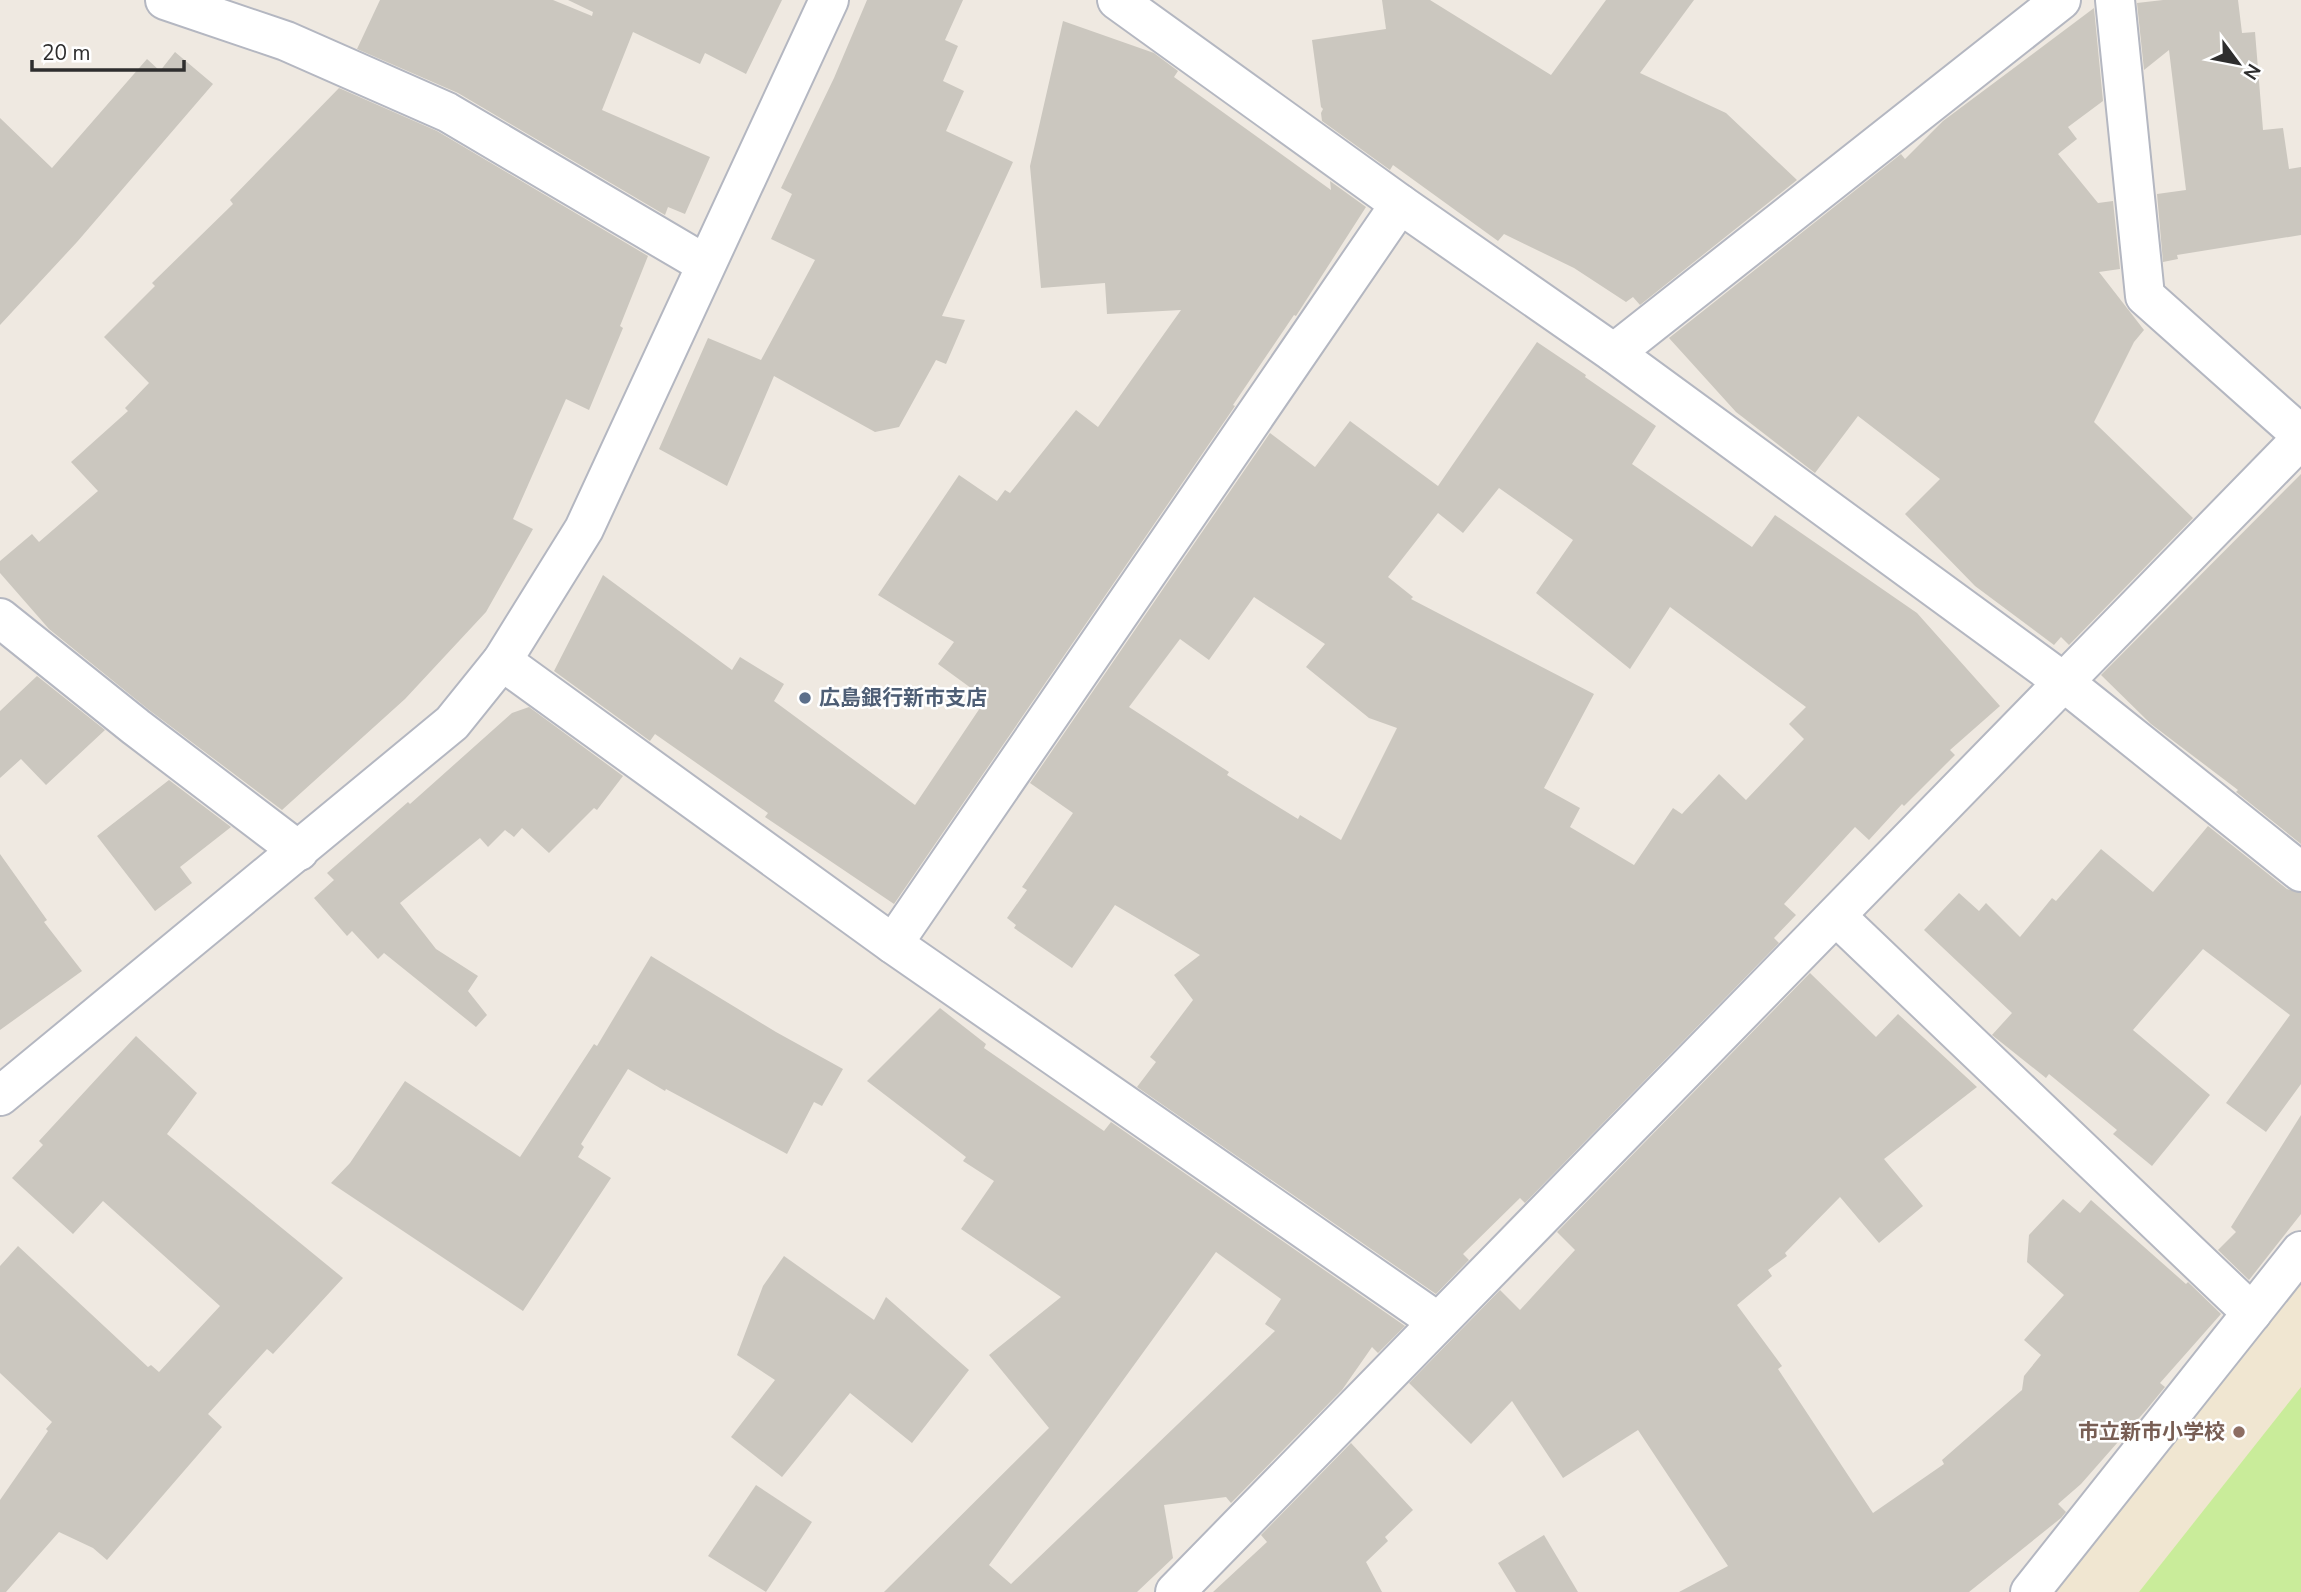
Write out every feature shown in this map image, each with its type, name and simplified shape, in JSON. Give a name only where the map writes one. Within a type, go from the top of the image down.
[{"type":"street","points":[[165,0],[286,41],[447,112],[705,264]]},
{"type":"street","points":[[0,1096],[452,723],[502,661],[584,529],[829,0]]},
{"type":"street","points":[[1117,0],[1614,353],[2065,682],[2301,872]]},
{"type":"street","points":[[1614,353],[2061,0]]},
{"type":"street","points":[[1175,1592],[2301,437],[2145,296],[2115,0]]},
{"type":"street","points":[[893,944],[1401,204]]},
{"type":"street","points":[[0,618],[136,727],[299,851]]},
{"type":"street","points":[[502,661],[893,944],[1438,1322]]},
{"type":"street","points":[[1836,916],[2252,1313]]},
{"type":"street","points":[[2030,1592],[2301,1251]]},
{"type":"shaded area","name":"市立新市小学校","points":[[2301,1273],[2301,1592],[2052,1592]]},
{"type":"green space","points":[[2301,1387],[2301,1592],[2139,1592]]},
{"type":"building","points":[[380,0],[553,0],[592,16],[593,12],[568,0],[782,0],[746,74],[705,53],[700,64],[633,32],[602,110],[710,157],[685,214],[668,207],[665,215],[458,93],[357,49]]},
{"type":"building","points":[[867,0],[963,0],[945,40],[958,46],[943,81],[964,91],[946,131],[1013,162],[942,316],[965,320],[946,364],[936,360],[899,427],[875,432],[774,376],[727,486],[659,449],[708,338],[761,360],[815,260],[771,239],[792,194],[781,188],[834,78]]},
{"type":"building","points":[[1382,0],[1430,0],[1551,75],[1606,0],[1694,0],[1640,73],[1726,113],[1797,180],[1640,305],[1633,297],[1626,302],[1574,268],[1504,234],[1498,241],[1393,165],[1390,170],[1322,121],[1323,109],[1312,40],[1386,29]]},
{"type":"building","points":[[2163,0],[2238,0],[2242,33],[2255,32],[2263,130],[2283,128],[2289,169],[2301,167],[2301,235],[2177,255],[2178,259],[2163,262],[2157,194],[2186,190],[2169,50],[2144,70],[2137,3]]},
{"type":"building","points":[[2094,8],[2103,101],[2068,127],[2077,139],[2058,154],[2098,203],[2113,201],[2120,269],[2099,272],[2144,330],[2134,342],[2094,422],[2193,518],[2069,645],[2061,637],[2054,645],[1975,586],[1905,514],[1940,479],[1858,416],[1815,473],[1736,412],[1669,338],[1901,154],[1905,159],[1943,121]]},
{"type":"building","points":[[1063,21],[1154,53],[1178,71],[1174,77],[1331,190],[1330,181],[1366,207],[1296,316],[1294,315],[1233,405],[1235,406],[894,904],[765,817],[768,813],[655,734],[650,741],[554,671],[603,575],[732,670],[740,657],[784,684],[774,701],[915,805],[986,699],[938,664],[954,642],[878,595],[959,475],[997,501],[1005,490],[1010,493],[1076,410],[1098,427],[1181,310],[1107,314],[1105,283],[1041,288],[1030,166]]},
{"type":"building","points":[[175,52],[213,84],[77,242],[0,325],[0,118],[52,168],[147,59],[160,71]]},
{"type":"building","points":[[339,88],[437,131],[648,256],[620,326],[623,328],[589,410],[566,399],[513,519],[533,529],[486,612],[405,699],[282,810],[149,710],[49,629],[0,573],[0,561],[32,534],[39,542],[98,491],[71,462],[128,411],[125,408],[149,383],[104,337],[155,286],[152,283],[233,204],[230,200]]},
{"type":"building","points":[[1537,342],[1656,426],[1632,464],[1752,547],[1775,515],[1917,613],[2000,706],[1950,750],[1955,755],[1904,806],[1902,804],[1869,840],[1855,827],[1784,904],[1796,915],[1774,938],[1779,943],[1525,1203],[1520,1198],[1463,1254],[1469,1260],[1436,1294],[1137,1087],[1156,1062],[1150,1057],[1193,1000],[1174,975],[1200,955],[1115,905],[1072,968],[1014,928],[1016,925],[1007,918],[1027,890],[1022,887],[1073,813],[1030,783],[1270,433],[1315,467],[1350,421],[1438,486]],"holes":[[[1499,488],[1573,540],[1536,593],[1630,669],[1670,607],[1806,707],[1789,724],[1804,739],[1746,800],[1719,774],[1682,814],[1673,808],[1634,865],[1570,827],[1580,808],[1544,788],[1594,694],[1411,599],[1413,597],[1388,577],[1438,513],[1463,533]],[[1254,597],[1325,644],[1306,667],[1369,718],[1397,728],[1341,840],[1300,815],[1298,819],[1227,775],[1229,772],[1129,707],[1180,639],[1209,660]]]},
{"type":"building","points":[[2301,474],[2301,844],[2236,792],[2238,790],[2151,724],[2101,675]]},
{"type":"building","points":[[37,676],[105,730],[46,785],[21,759],[0,778],[0,711]]},
{"type":"building","points":[[529,707],[623,776],[597,810],[594,808],[549,853],[522,828],[514,837],[505,830],[488,847],[480,838],[400,903],[436,949],[478,976],[468,991],[487,1015],[476,1027],[384,953],[378,959],[352,931],[347,936],[314,898],[334,880],[327,873],[408,802],[410,804],[512,713]]},
{"type":"building","points":[[169,780],[231,827],[180,867],[192,883],[155,911],[97,836]]},
{"type":"building","points":[[2208,826],[2287,889],[2301,893],[2301,1084],[2266,1132],[2226,1103],[2290,1015],[2203,949],[2133,1030],[2210,1095],[2152,1166],[2113,1134],[2117,1130],[2049,1074],[2046,1078],[1992,1035],[2012,1013],[1924,930],[1959,893],[1979,911],[1986,903],[2020,937],[2052,898],[2056,901],[2101,849],[2153,892]]},
{"type":"building","points":[[0,854],[47,920],[44,922],[82,971],[0,1030]]},
{"type":"building","points":[[651,956],[843,1069],[822,1106],[814,1102],[787,1154],[628,1069],[581,1144],[584,1147],[578,1157],[611,1178],[523,1311],[331,1183],[350,1163],[405,1081],[520,1157],[594,1044],[597,1046]]},
{"type":"building","points":[[1810,973],[1876,1037],[1898,1014],[1977,1087],[1884,1159],[1923,1206],[1879,1243],[1840,1197],[1785,1253],[1787,1256],[1768,1270],[1772,1276],[1737,1305],[1782,1366],[1778,1369],[1873,1513],[1944,1464],[1942,1460],[2022,1390],[2024,1376],[2041,1355],[2024,1340],[2064,1295],[2027,1262],[2029,1235],[2063,1199],[2080,1213],[2091,1200],[2186,1284],[2188,1282],[2221,1314],[2160,1383],[2165,1387],[2147,1409],[2081,1484],[2058,1504],[2066,1512],[2061,1518],[1969,1592],[1679,1592],[1728,1566],[1638,1430],[1563,1478],[1512,1401],[1471,1444],[1409,1383],[1500,1290],[1520,1310],[1575,1250],[1557,1232]]},
{"type":"building","points":[[940,1008],[986,1044],[984,1048],[1104,1131],[1111,1122],[1405,1326],[1378,1353],[1372,1347],[1342,1390],[1231,1503],[1226,1497],[1164,1505],[1173,1558],[1137,1592],[884,1592],[1049,1428],[989,1355],[1061,1297],[961,1229],[994,1181],[963,1161],[966,1157],[867,1081]],"holes":[[[1216,1252],[1281,1299],[1265,1324],[1275,1331],[1011,1584],[989,1565]]]},
{"type":"building","points":[[136,1036],[197,1093],[167,1134],[343,1278],[273,1354],[267,1349],[208,1414],[222,1427],[107,1560],[93,1548],[59,1532],[6,1592],[0,1592],[0,1500],[52,1422],[0,1373],[0,1266],[18,1246],[148,1367],[151,1365],[159,1372],[220,1306],[103,1201],[73,1234],[12,1178],[43,1145],[39,1141]]},
{"type":"building","points":[[2301,1115],[2301,1214],[2249,1280],[2218,1250],[2236,1232],[2231,1227]]},
{"type":"building","points":[[784,1256],[874,1320],[886,1297],[969,1370],[912,1443],[850,1393],[782,1477],[731,1437],[775,1380],[737,1355],[763,1286]]},
{"type":"building","points":[[1351,1443],[1413,1510],[1385,1537],[1388,1541],[1366,1562],[1382,1592],[1213,1592],[1267,1542],[1261,1535]]},
{"type":"building","points":[[756,1485],[812,1522],[766,1592],[708,1556]]},
{"type":"building","points":[[1544,1535],[1578,1592],[1516,1592],[1498,1563]]},
{"type":"place","name":"広島銀行新市支店","points":[[805,698]]},
{"type":"place","name":"市立新市小学校","points":[[2239,1432]]}]
